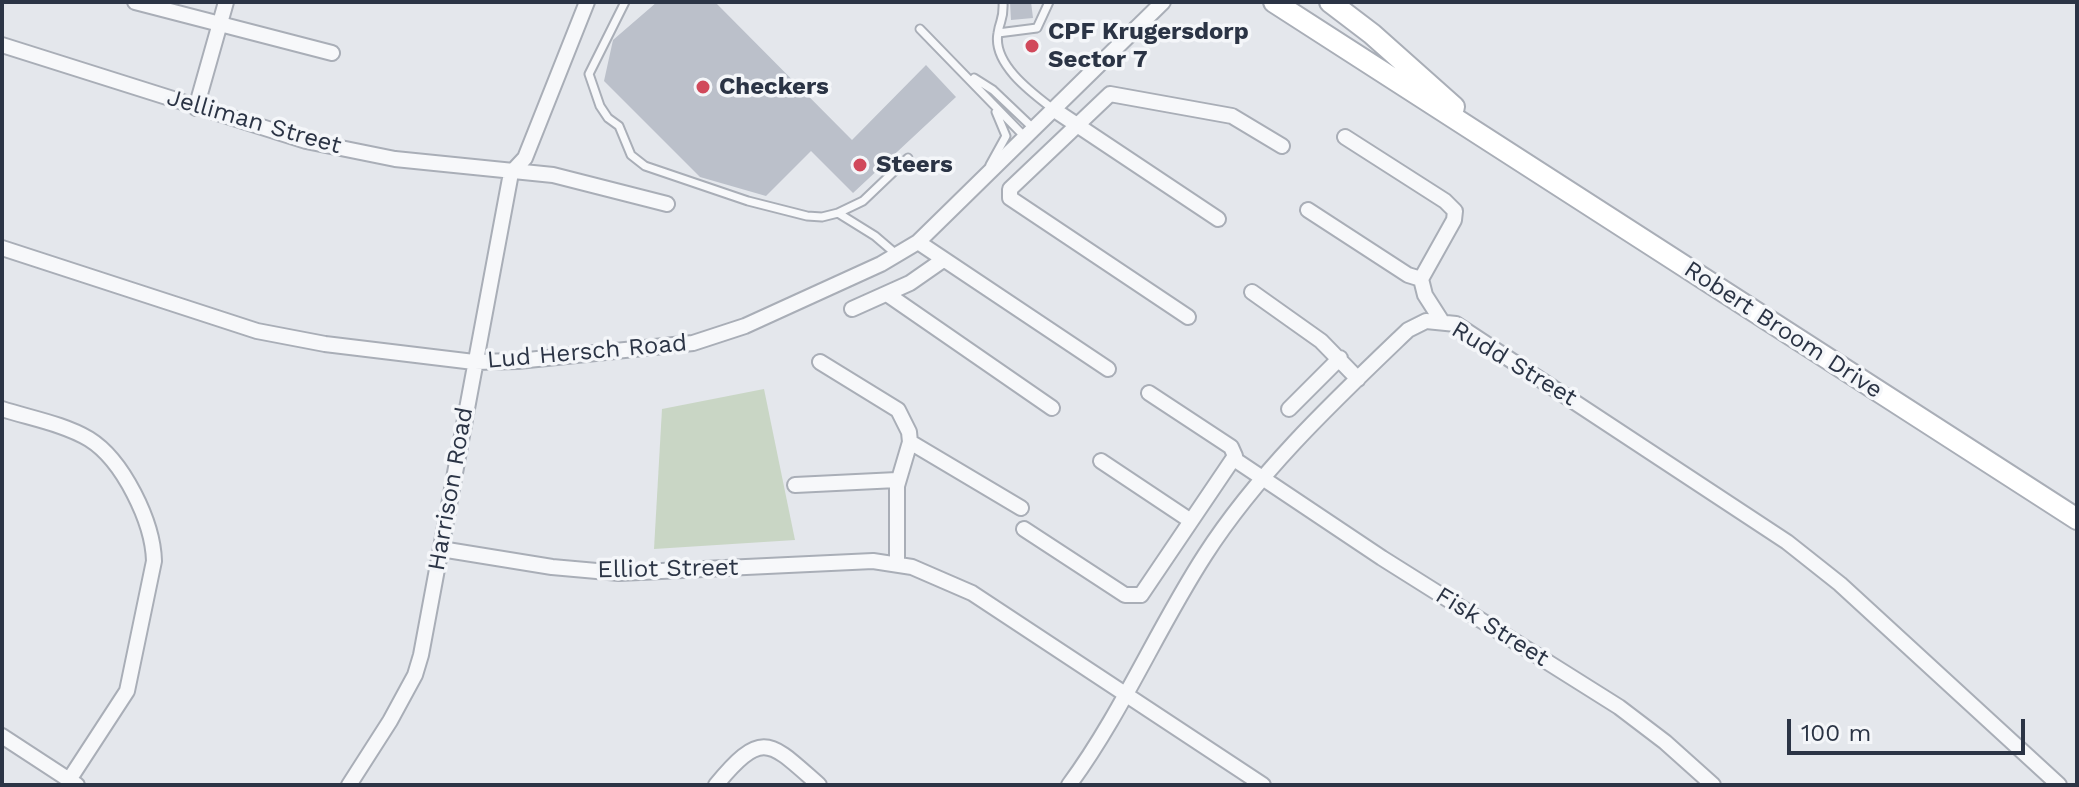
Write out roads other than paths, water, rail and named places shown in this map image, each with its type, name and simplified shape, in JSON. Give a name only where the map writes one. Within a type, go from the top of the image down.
[{"type":"street","points":[[135,2],[332,53]]},
{"type":"street","points":[[196,108],[226,2]]},
{"type":"street","name":"Harrison Road","points":[[349,785],[415,675],[511,173],[525,158],[587,2]]},
{"type":"street","name":"Lud Hersch Road","points":[[2,248],[257,331],[325,344],[474,362],[518,361],[693,343],[745,326],[897,256],[918,242],[1163,2]]},
{"type":"street","name":"Robert Broom Drive","points":[[1274,2],[1389,79],[1490,139],[2077,519]]},
{"type":"street","name":"Robert Broom Drive","points":[[1330,2],[1372,34],[1490,139]]},
{"type":"street","name":"Jelliman Street","points":[[2,45],[306,141],[395,159],[553,175],[667,204]]},
{"type":"street","points":[[1188,317],[1010,198],[1010,189],[1106,96],[1114,93],[1232,116],[1282,146]]},
{"type":"street","points":[[1053,109],[1218,219]]},
{"type":"street","points":[[1345,137],[1445,201],[1455,211],[1454,220],[1421,279],[1425,295],[1441,320]]},
{"type":"street","points":[[1308,210],[1408,275],[1421,279]]},
{"type":"street","points":[[918,242],[1108,369]]},
{"type":"street","points":[[852,309],[887,294],[943,260]]},
{"type":"street","points":[[1252,292],[1340,358],[1358,379]]},
{"type":"street","points":[[887,294],[1052,408]]},
{"type":"street","name":"Rudd Street","points":[[1069,785],[1125,694],[1171,606],[1205,554],[1263,481],[1408,330],[1426,321],[1441,320],[1456,324],[1487,342],[1787,542],[1840,584],[2059,785]]},
{"type":"street","points":[[1289,409],[1340,358]]},
{"type":"street","points":[[820,362],[898,410],[909,432],[910,442],[897,480],[897,563]]},
{"type":"street","name":"Fisk Street","points":[[1149,393],[1231,447],[1234,459],[1263,481],[1619,707],[1665,742],[1713,785]]},
{"type":"street","points":[[2,409],[82,436],[105,451],[143,512],[153,545],[154,561],[127,691],[73,782],[2,736]]},
{"type":"street","points":[[910,442],[1021,508]]},
{"type":"street","points":[[1024,529],[1130,597],[1141,595],[1234,459]]},
{"type":"street","points":[[1101,461],[1191,521]]},
{"type":"street","points":[[795,485],[897,480]]},
{"type":"street","name":"Elliot Street","points":[[441,549],[552,567],[619,573],[897,563],[939,576],[972,593],[1263,785]]},
{"type":"street","points":[[716,785],[745,751],[762,746],[789,757],[819,785]]},
{"type":"lane","points":[[625,2],[589,74],[600,106],[608,118],[619,126],[631,155],[645,166],[748,201],[817,218],[838,213],[863,201],[908,158]]},
{"type":"lane","points":[[1003,2],[1004,22],[998,33],[1000,55],[1015,76],[1053,109]]},
{"type":"lane","points":[[998,33],[1037,28],[1049,2]]},
{"type":"lane","points":[[920,29],[1030,133]]},
{"type":"lane","points":[[965,73],[1005,126],[1003,143],[979,184]]},
{"type":"lane","points":[[838,213],[875,236],[897,256]]},
{"type":"place","name":"CPF Krugersdorp Sector 7","points":[[1032,46]]},
{"type":"place","name":"Checkers","points":[[703,87]]},
{"type":"place","name":"Steers","points":[[860,165]]}]
